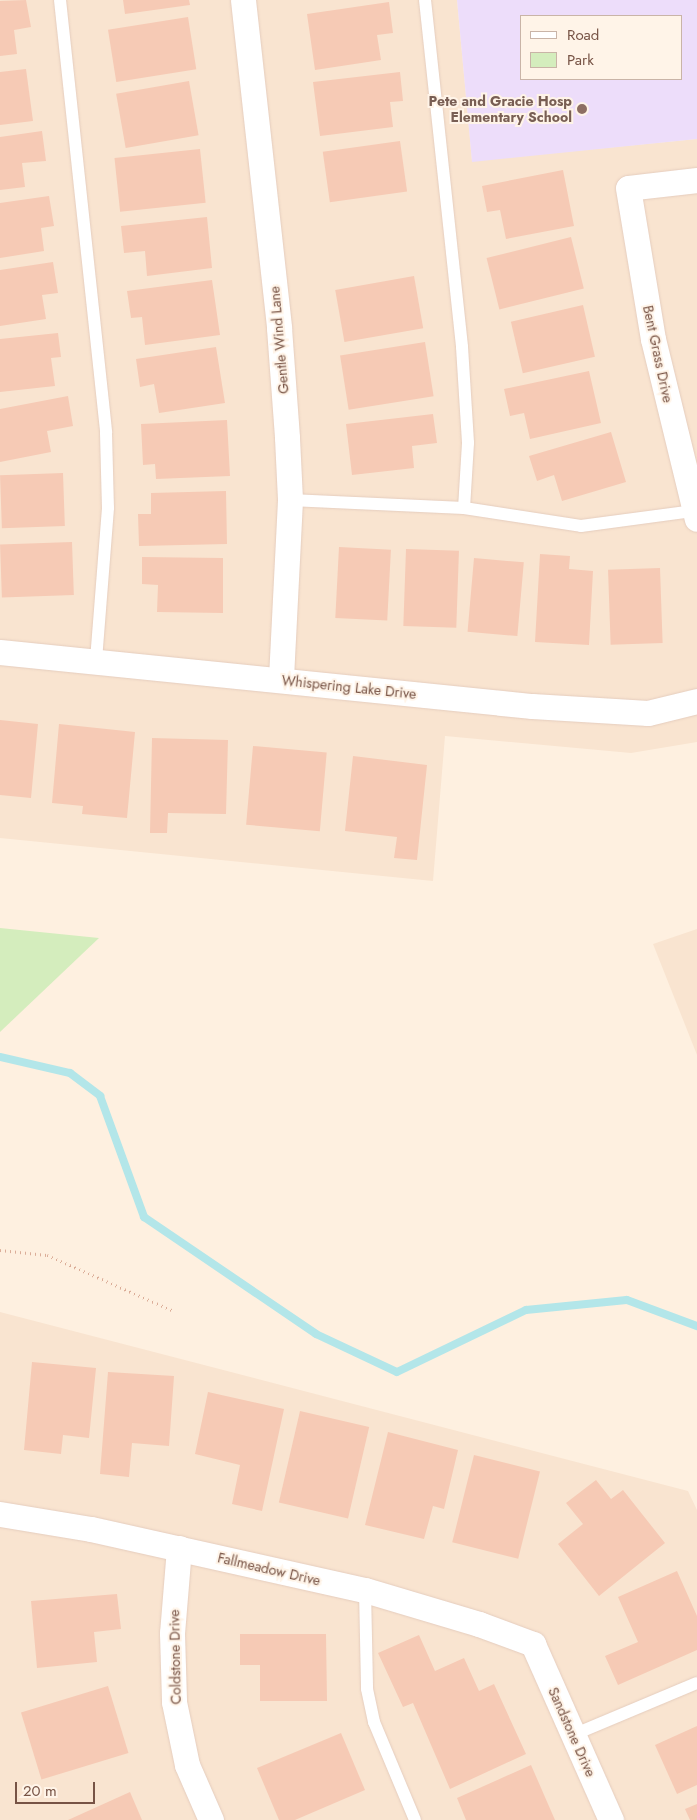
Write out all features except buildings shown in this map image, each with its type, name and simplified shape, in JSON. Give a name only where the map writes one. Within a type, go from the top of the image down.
[{"type":"street","name":"Gentle Wind Lane","points":[[243,0],[279,328],[290,500],[281,680]]},
{"type":"street","name":"Bent Grass Drive","points":[[696,515],[653,339],[628,188],[697,180]]},
{"type":"street","name":"Whispering Lake Drive","points":[[0,652],[532,706],[648,713],[697,701]]},
{"type":"street","name":"Fallmeadow Drive","points":[[0,1514],[179,1548],[364,1590],[479,1624],[533,1644]]},
{"type":"street","name":"Coldstone Drive","points":[[179,1548],[172,1633],[174,1702],[187,1765],[211,1820]]},
{"type":"street","name":"Sandstone Drive","points":[[533,1644],[611,1820]]},
{"type":"lane","points":[[60,0],[106,433],[108,508],[96,662]]},
{"type":"lane","points":[[425,0],[462,346],[468,444],[464,508]]},
{"type":"lane","points":[[290,500],[464,508],[581,526],[696,515]]},
{"type":"lane","points":[[364,1590],[368,1698],[374,1722],[416,1820]]},
{"type":"lane","points":[[573,1735],[697,1683]]},
{"type":"path","points":[[0,1250],[47,1255],[174,1311]]},
{"type":"shaded area","points":[[0,0],[457,0],[472,161],[697,139],[697,742],[631,753],[445,736],[433,881],[0,838]]},
{"type":"shaded area","name":"Pete and Gracie Hosp Elementary School","points":[[457,0],[697,0],[697,139],[472,162]]},
{"type":"shaded area","points":[[697,929],[697,1055],[653,944]]},
{"type":"shaded area","points":[[0,1312],[688,1491],[697,1510],[697,1820],[0,1820]]},
{"type":"green space","points":[[0,928],[99,938],[0,1032]]},
{"type":"waterway","points":[[0,1057],[70,1073],[100,1096],[144,1217],[316,1334],[397,1372],[526,1310],[627,1300],[697,1326]]},
{"type":"place","name":"Pete and Gracie Hosp Elementary School","points":[[582,109]]}]
